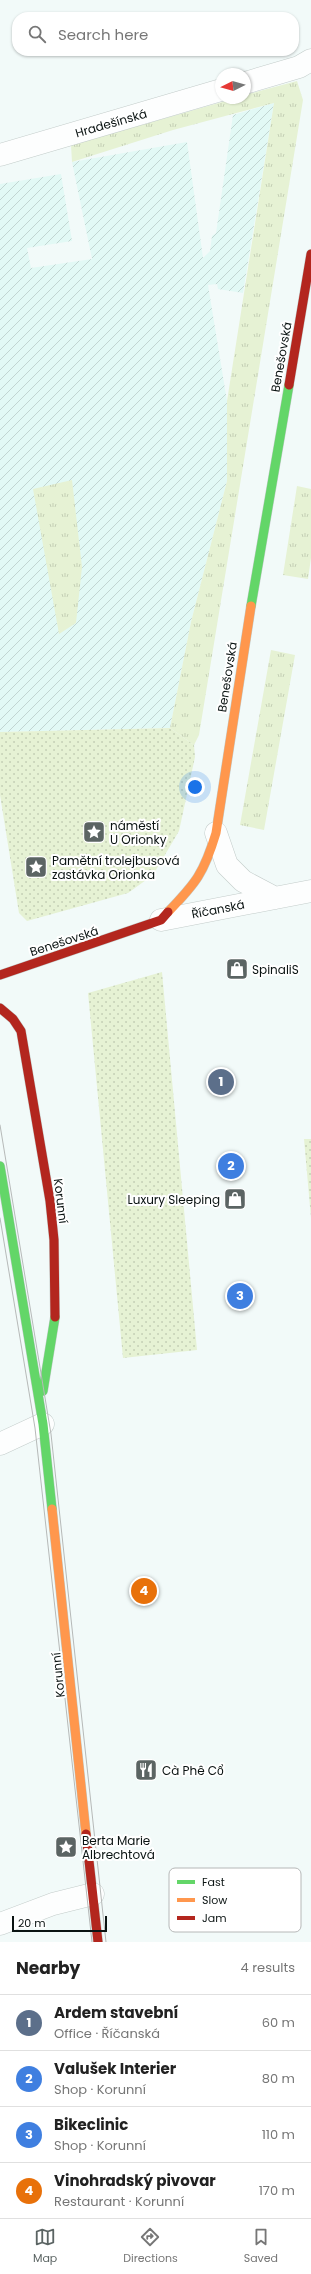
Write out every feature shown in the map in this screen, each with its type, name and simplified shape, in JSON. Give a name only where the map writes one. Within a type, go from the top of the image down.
[{"type":"street","points":[[251,81],[299,67],[311,60]]},
{"type":"street","name":"Hradešínská","points":[[0,155],[215,92]]},
{"type":"street","name":"Benešovská","points":[[0,975],[161,920],[195,884],[207,862],[216,833],[237,689],[311,254]]},
{"type":"street","name":"Říčanská","points":[[216,833],[226,865],[243,881],[274,898]]},
{"type":"street","name":"Říčanská","points":[[161,920],[311,891]]},
{"type":"street","name":"Korunní","points":[[0,1008],[13,1019],[21,1032],[50,1201],[54,1240],[55,1319],[41,1415]]},
{"type":"street","name":"Korunní","points":[[0,1166],[41,1415],[98,1942]]},
{"type":"street","points":[[0,1444],[41,1415]]},
{"type":"street","points":[[0,1924],[53,1904],[93,1894]]},
{"type":"shaded area","points":[[274,103],[243,293],[218,289],[217,284],[208,285],[227,401],[227,481],[191,622],[170,728],[0,732],[0,184],[61,174],[72,241],[27,248],[31,268],[92,259],[72,162],[187,142],[203,258],[210,251],[212,236],[216,233],[233,115]]},
{"type":"green space","points":[[297,81],[303,100],[199,735],[194,745],[170,728],[191,622],[227,481],[227,401],[274,103],[173,130],[72,162],[71,145],[215,104],[251,104],[251,93]]},
{"type":"green space","points":[[72,480],[82,567],[76,623],[59,634],[33,489]]},
{"type":"green space","points":[[297,486],[311,489],[311,558],[308,579],[283,575]]},
{"type":"green space","points":[[271,650],[295,655],[264,830],[240,825]]},
{"type":"green space","name":"náměstí U Orionky","points":[[170,728],[194,745],[195,757],[179,831],[153,875],[128,893],[27,921],[19,913],[0,795],[0,732]]},
{"type":"green space","points":[[162,972],[197,1350],[123,1358],[88,993]]},
{"type":"green space","points":[[304,1139],[311,1139],[311,1218]]},
{"type":"tram line","points":[[0,1125],[51,1434],[106,1942]]},
{"type":"tram line","points":[[0,1218],[35,1428],[92,1942]]},
{"type":"traffic: fast","points":[[251,606],[289,385]]},
{"type":"traffic: fast","points":[[0,1166],[43,1424],[52,1509]]},
{"type":"traffic: fast","points":[[43,1391],[55,1317]]},
{"type":"traffic: slow","points":[[168,912],[186,893],[198,877],[212,847],[216,833],[251,606]]},
{"type":"traffic: slow","points":[[52,1509],[86,1834]]},
{"type":"traffic: jam","points":[[289,385],[311,254]]},
{"type":"traffic: jam","points":[[0,975],[161,920],[168,912]]},
{"type":"traffic: jam","points":[[0,1008],[13,1019],[21,1031],[50,1201],[54,1240],[55,1317]]},
{"type":"traffic: jam","points":[[86,1834],[98,1942]]},
{"type":"place","name":"náměstí U Orionky","points":[[94,832]]},
{"type":"place","name":"Pamětní trolejbusová zastávka Orionka","points":[[36,867]]},
{"type":"place","name":"SpinaliS","points":[[237,969]]},
{"type":"place","name":"Ardem stavební","points":[[221,1082]]},
{"type":"place","name":"Valušek Interier","points":[[231,1166]]},
{"type":"place","name":"Luxury Sleeping","points":[[235,1199]]},
{"type":"place","name":"Bikeclinic","points":[[240,1296]]},
{"type":"place","name":"Vinohradský pivovar","points":[[144,1591]]},
{"type":"place","name":"Cà Phê Cổ","points":[[146,1770]]},
{"type":"place","name":"Berta Marie Albrechtová","points":[[66,1847]]}]
